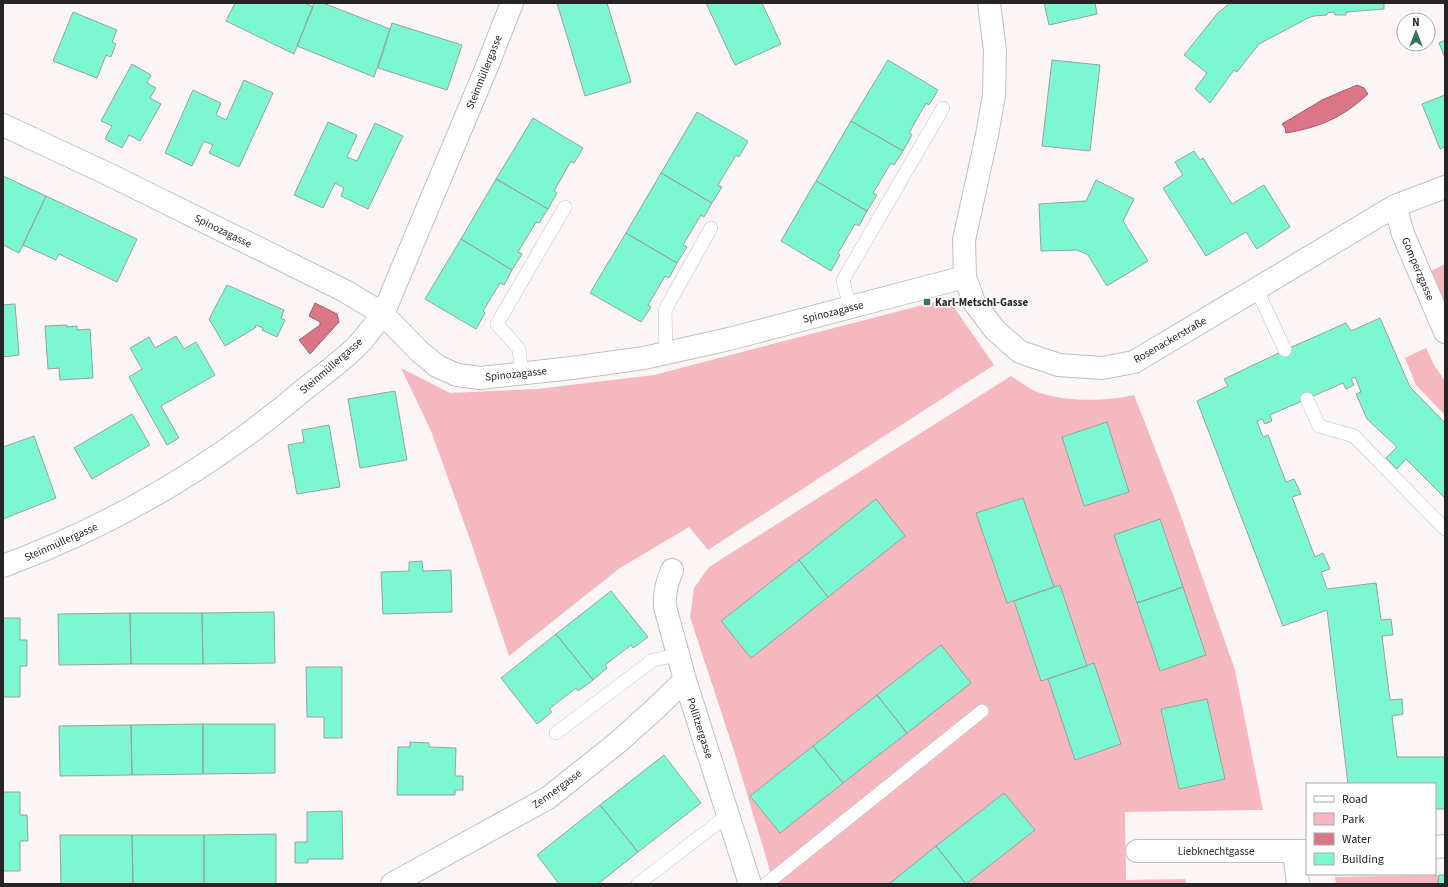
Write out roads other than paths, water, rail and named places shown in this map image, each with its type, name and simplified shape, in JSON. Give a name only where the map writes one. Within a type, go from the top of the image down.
[{"type":"street","name":"Steinmüllergasse","points":[[3,566],[41,552],[118,516],[207,462],[267,420],[356,347],[383,314],[486,69],[512,3]]},
{"type":"street","name":"Rosenackerstraße","points":[[989,3],[995,51],[994,95],[987,135],[964,240],[965,277],[974,302],[995,330],[1020,352],[1059,365],[1102,368],[1134,362],[1257,290],[1395,206],[1445,187]]},
{"type":"street","name":"Spinozagasse","points":[[3,125],[108,174],[345,291],[383,314],[419,351],[437,366],[457,375],[480,378],[636,359],[728,339],[965,277]]},
{"type":"street","name":"Gomperzgasse","points":[[1395,206],[1403,234],[1445,332]]},
{"type":"street","name":"Pollitzergasse","points":[[672,570],[666,586],[664,602],[685,680],[750,884]]},
{"type":"street","name":"Zennergasse","points":[[392,884],[548,798],[617,743],[685,680]]},
{"type":"street","name":"Liebknechtgasse","points":[[1137,851],[1301,851],[1298,884]]},
{"type":"lane","points":[[850,308],[844,280],[943,108]]},
{"type":"lane","points":[[522,374],[519,349],[497,324],[565,207]]},
{"type":"lane","points":[[666,353],[665,310],[711,228]]},
{"type":"lane","points":[[1257,290],[1285,350]]},
{"type":"lane","points":[[1307,399],[1319,426],[1354,436],[1445,529]]},
{"type":"lane","points":[[556,733],[653,660],[678,656]]},
{"type":"lane","points":[[766,884],[982,711]]},
{"type":"lane","points":[[638,884],[728,814]]},
{"type":"water","points":[[1357,85],[1364,88],[1368,94],[1349,109],[1330,120],[1310,128],[1286,133],[1282,124],[1322,100]]},
{"type":"water","points":[[315,303],[337,314],[339,322],[310,354],[299,340],[320,325],[320,322],[309,316]]},
{"type":"place","name":"Karl-Metschl-Gasse","points":[[927,302]]}]
